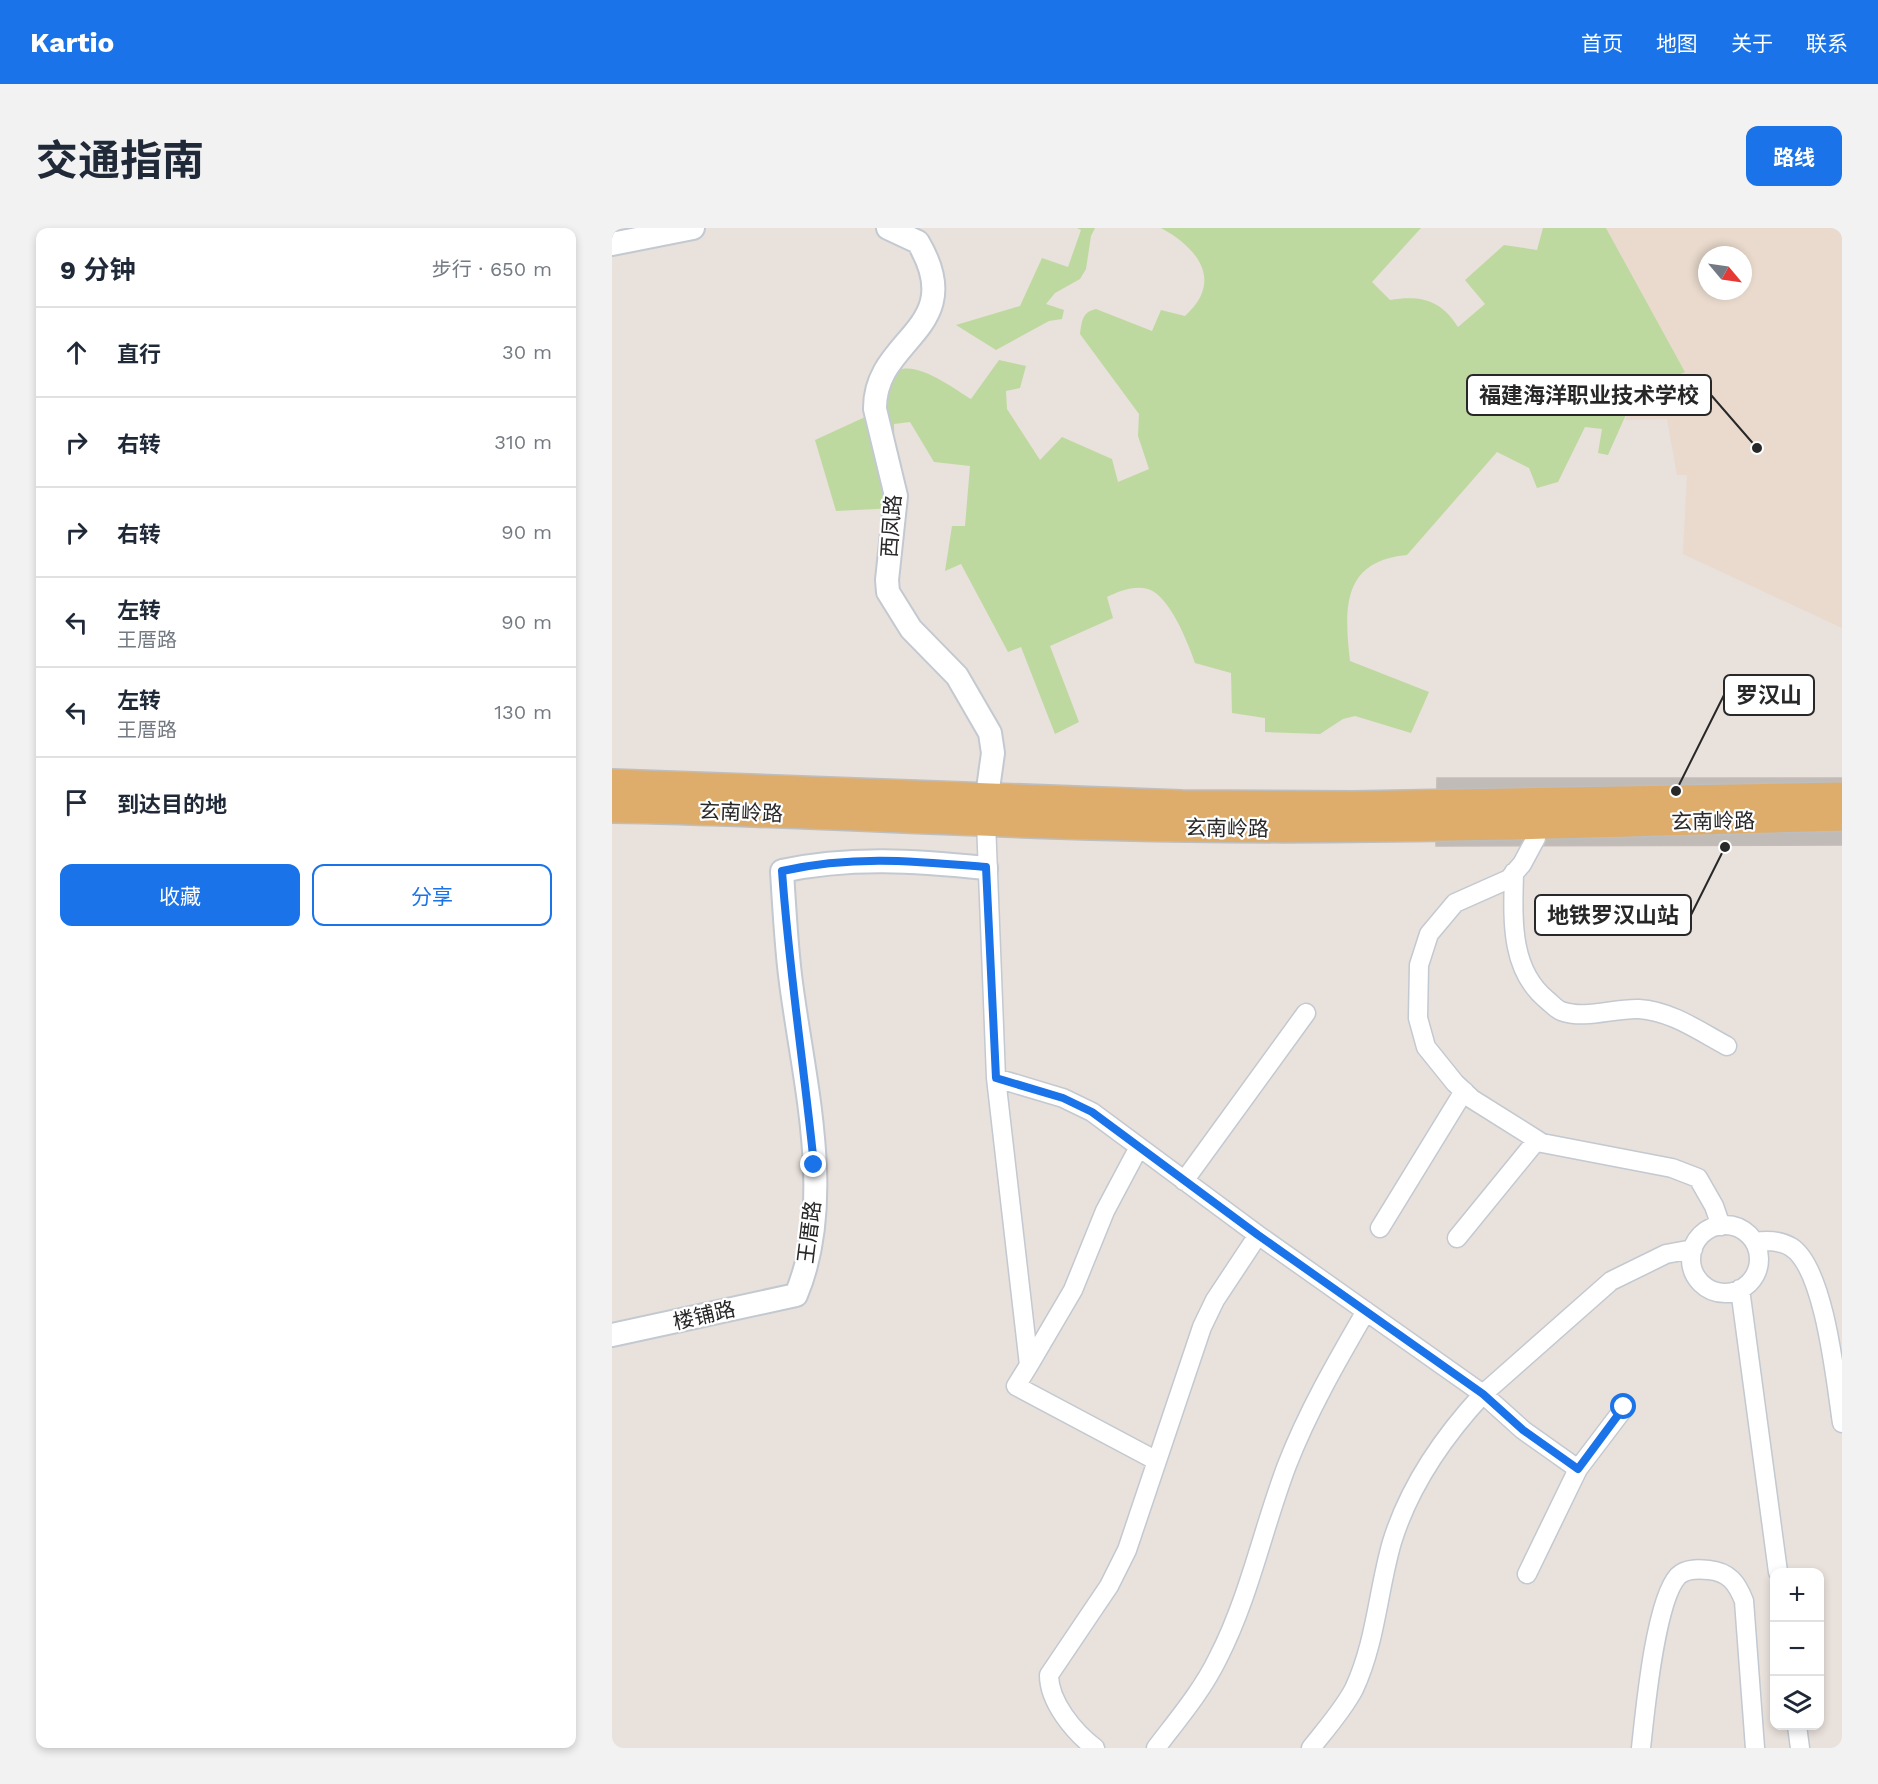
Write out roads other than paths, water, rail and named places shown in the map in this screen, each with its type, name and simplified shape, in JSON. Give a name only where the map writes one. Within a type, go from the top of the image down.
[{"type":"main road","name":"玄南岭路","points":[[612,783],[865,804],[987,809],[1842,796]]},
{"type":"main road","name":"玄南岭路","points":[[612,809],[865,804]]},
{"type":"main road","name":"玄南岭路","points":[[987,809],[1084,826],[1353,830],[1842,818]]},
{"type":"street","points":[[612,244],[693,228]]},
{"type":"street","name":"西凤路","points":[[888,228],[918,242],[931,273],[935,290],[930,311],[883,376],[876,394],[875,409],[896,496],[887,586],[901,617],[957,676],[990,733],[993,753],[987,809]]},
{"type":"street","points":[[987,809],[986,867],[996,1078],[1029,1365]]},
{"type":"street","points":[[1536,838],[1522,864],[1509,879],[1455,903],[1429,934],[1419,965],[1418,1018],[1426,1047],[1464,1092],[1542,1143],[1672,1168],[1698,1178],[1721,1226]]},
{"type":"street","name":"王厝路","points":[[796,1294],[805,1270],[812,1232],[814,1165],[804,1070],[790,974],[782,871],[825,862],[874,859],[986,867]]},
{"type":"street","points":[[1514,872],[1513,921],[1521,964],[1535,990],[1560,1011],[1586,1015],[1639,1009],[1681,1021],[1727,1046]]},
{"type":"street","points":[[1184,1181],[1306,1013]]},
{"type":"street","points":[[996,1078],[1078,1104],[1483,1394],[1523,1430],[1578,1469]]},
{"type":"street","points":[[1380,1228],[1464,1092]]},
{"type":"street","points":[[1457,1238],[1537,1140]]},
{"type":"street","points":[[1139,1147],[1106,1211],[1073,1290],[1016,1386],[1157,1461]]},
{"type":"street","points":[[1721,1226],[1743,1230],[1755,1242],[1759,1263],[1755,1276],[1745,1287],[1729,1293],[1714,1292],[1703,1285],[1694,1273],[1691,1258],[1693,1249],[1702,1234],[1721,1226]]},
{"type":"street","points":[[1095,1748],[1080,1734],[1056,1702],[1050,1691],[1049,1675],[1118,1568],[1138,1521],[1207,1315],[1258,1235]]},
{"type":"street","points":[[1755,1242],[1780,1242],[1793,1248],[1801,1258],[1824,1307],[1842,1423]]},
{"type":"street","points":[[1311,1748],[1343,1707],[1363,1667],[1392,1542],[1410,1497],[1452,1431],[1483,1394],[1611,1281],[1666,1254],[1693,1249]]},
{"type":"street","points":[[1740,1289],[1777,1568]]},
{"type":"street","name":"楼铺路","points":[[612,1335],[796,1294]]},
{"type":"street","points":[[1156,1748],[1206,1680],[1218,1658],[1234,1623],[1298,1439],[1331,1372],[1366,1311]]},
{"type":"street","points":[[1527,1574],[1578,1469],[1624,1407]]},
{"type":"street","points":[[1641,1748],[1655,1644],[1667,1598],[1678,1576],[1695,1568],[1722,1572],[1737,1584],[1744,1601],[1755,1748]]},
{"type":"street","points":[[1798,1730],[1800,1748]]},
{"type":"place","name":"福建海洋职业技术学校","points":[[1757,448]]},
{"type":"place","name":"罗汉山","points":[[1676,791]]},
{"type":"place","name":"地铁罗汉山站","points":[[1725,847]]}]
